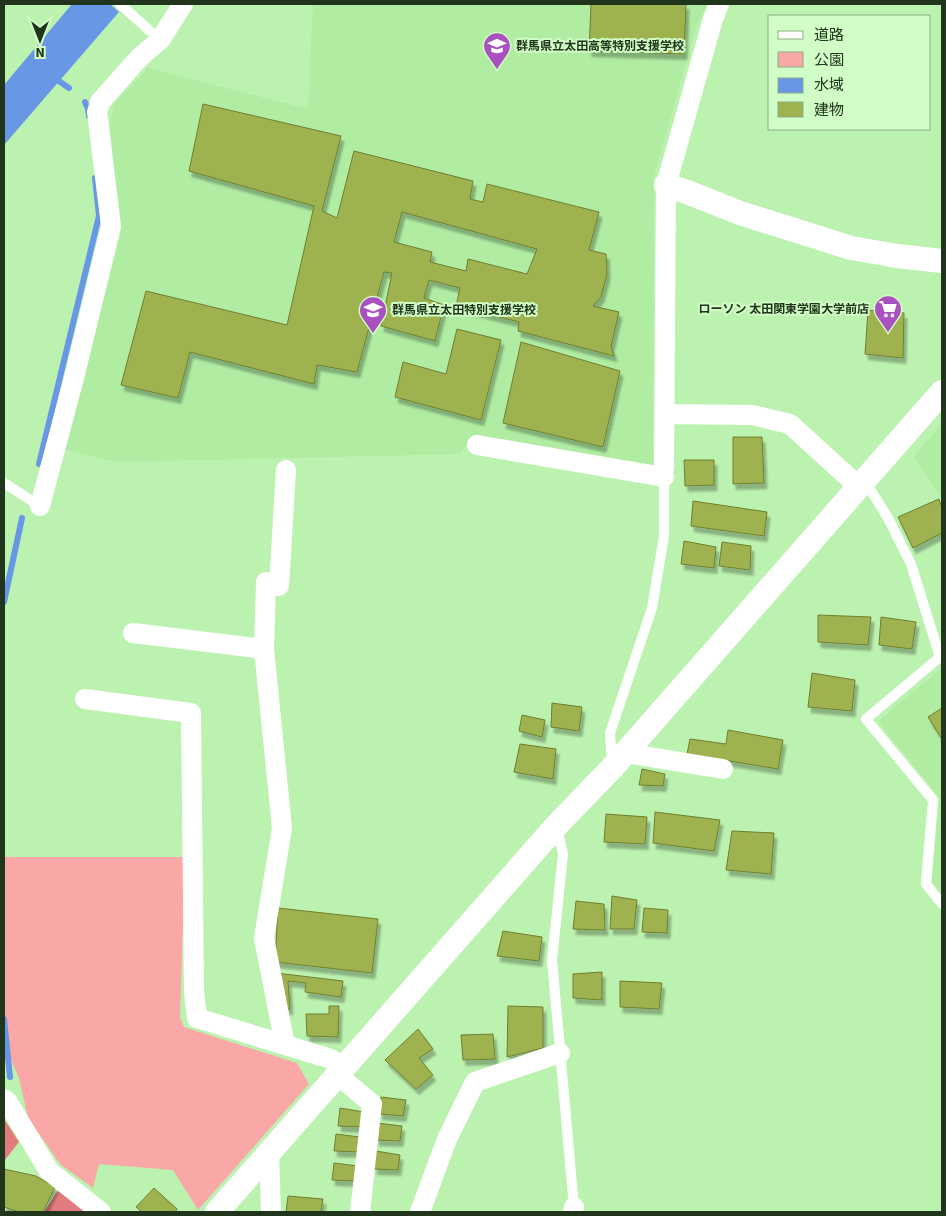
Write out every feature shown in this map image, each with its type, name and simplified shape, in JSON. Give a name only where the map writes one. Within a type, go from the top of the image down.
[{"type":"street","points":[[40,506],[111,226],[97,112],[100,102],[140,57],[160,40],[183,4]]},
{"type":"street","points":[[477,445],[664,472],[666,185],[713,19],[719,4]]},
{"type":"street","points":[[666,185],[740,213],[851,248],[942,261]]},
{"type":"street","points":[[217,1212],[557,825],[618,760],[942,392]]},
{"type":"street","points":[[665,414],[752,415],[790,424],[862,484]]},
{"type":"street","points":[[285,1045],[264,938],[282,828],[264,649],[266,582],[279,586],[286,470]]},
{"type":"street","points":[[133,633],[264,649]]},
{"type":"street","points":[[85,699],[191,713],[194,992],[197,1018],[331,1060],[372,1104],[360,1212]]},
{"type":"street","points":[[618,760],[723,769]]},
{"type":"street","points":[[420,1212],[447,1139],[475,1082],[560,1053]]},
{"type":"street","points":[[4,1099],[49,1171],[101,1212]]},
{"type":"street","points":[[269,1153],[271,1212]]},
{"type":"lane","points":[[120,4],[160,40]]},
{"type":"lane","points":[[618,760],[610,733],[653,599],[664,536],[664,472]]},
{"type":"lane","points":[[4,484],[40,506]]},
{"type":"lane","points":[[862,484],[888,518],[911,564],[940,657],[866,719],[933,800],[926,884],[942,904]]},
{"type":"lane","points":[[557,825],[563,854],[552,960],[573,1210]]},
{"type":"shaded area","name":"群馬県立太田特別支援学校","points":[[313,4],[707,4],[695,31],[654,177],[653,476],[467,444],[460,454],[116,462],[62,449],[120,237],[110,123],[114,104],[148,68],[308,109]]},
{"type":"shaded area","points":[[942,424],[942,497],[913,457]]},
{"type":"shaded area","points":[[942,668],[942,893],[932,881],[940,798],[878,721]]},
{"type":"shaded area","points":[[4,1119],[19,1142],[4,1161]]},
{"type":"shaded area","points":[[59,1189],[84,1211],[84,1212],[44,1212]]},
{"type":"green space","points":[[4,857],[185,857],[180,1017],[184,1027],[297,1063],[309,1084],[198,1210],[173,1170],[99,1164],[93,1188],[60,1164],[28,1118],[19,1078],[8,1054],[4,1026]]},
{"type":"water","points":[[72,4],[110,4],[119,12],[4,145],[4,85]]},
{"type":"building","points":[[591,4],[686,4],[684,54],[589,51]]},
{"type":"building","points":[[203,104],[341,136],[322,211],[337,218],[354,151],[473,181],[470,199],[483,202],[487,184],[599,212],[589,250],[606,254],[607,274],[601,297],[593,306],[619,312],[611,346],[614,356],[518,331],[519,322],[456,306],[460,288],[429,280],[424,298],[444,305],[435,341],[381,326],[392,273],[384,272],[357,372],[317,365],[314,384],[190,352],[178,398],[121,385],[146,291],[287,325],[314,206],[189,171]],"holes":[[[402,212],[537,249],[527,274],[468,259],[466,271],[430,262],[432,252],[394,242]]]},
{"type":"building","points":[[868,310],[904,313],[903,358],[865,354]]},
{"type":"building","points":[[457,329],[501,340],[481,420],[395,397],[403,362],[446,374]]},
{"type":"building","points":[[521,342],[620,371],[603,447],[503,423]]},
{"type":"building","points":[[733,437],[762,437],[764,483],[733,484]]},
{"type":"building","points":[[684,460],[714,460],[714,485],[685,486]]},
{"type":"building","points":[[939,499],[942,508],[942,533],[913,548],[898,517]]},
{"type":"building","points":[[693,501],[767,512],[764,536],[691,526]]},
{"type":"building","points":[[684,541],[716,547],[714,568],[681,564]]},
{"type":"building","points":[[722,542],[751,546],[750,570],[719,566]]},
{"type":"building","points":[[818,615],[871,617],[868,645],[818,642]]},
{"type":"building","points":[[881,617],[916,622],[912,649],[879,645]]},
{"type":"building","points":[[812,673],[855,680],[852,711],[808,707]]},
{"type":"building","points":[[552,703],[582,707],[579,731],[551,727]]},
{"type":"building","points":[[942,708],[942,739],[928,717]]},
{"type":"building","points":[[522,715],[545,720],[542,737],[519,731]]},
{"type":"building","points":[[728,730],[783,740],[778,769],[687,754],[690,739],[726,744]]},
{"type":"building","points":[[520,744],[556,749],[553,779],[514,772]]},
{"type":"building","points":[[642,769],[665,774],[663,786],[639,785]]},
{"type":"building","points":[[655,812],[720,820],[714,851],[653,843]]},
{"type":"building","points":[[606,814],[647,817],[645,844],[604,842]]},
{"type":"building","points":[[732,831],[774,833],[771,874],[726,870]]},
{"type":"building","points":[[612,896],[637,900],[634,929],[610,929]]},
{"type":"building","points":[[576,901],[604,904],[605,930],[573,929]]},
{"type":"building","points":[[278,908],[378,919],[372,973],[275,962]]},
{"type":"building","points":[[644,908],[668,910],[667,933],[642,932]]},
{"type":"building","points":[[503,931],[542,937],[539,961],[497,956]]},
{"type":"building","points":[[602,972],[602,1000],[573,998],[573,974]]},
{"type":"building","points":[[276,973],[343,981],[341,997],[305,992],[306,983],[288,981],[290,1009],[280,1009]]},
{"type":"building","points":[[620,981],[662,983],[659,1009],[620,1007]]},
{"type":"building","points":[[329,1006],[339,1006],[338,1037],[307,1036],[306,1014],[329,1014]]},
{"type":"building","points":[[508,1006],[543,1007],[543,1048],[507,1057]]},
{"type":"building","points":[[418,1029],[433,1049],[419,1058],[433,1075],[416,1089],[385,1060]]},
{"type":"building","points":[[493,1034],[495,1059],[463,1060],[461,1035]]},
{"type":"building","points":[[381,1097],[406,1100],[403,1116],[379,1114]]},
{"type":"building","points":[[340,1108],[364,1112],[362,1127],[338,1126]]},
{"type":"building","points":[[377,1123],[402,1126],[400,1141],[376,1140]]},
{"type":"building","points":[[336,1134],[360,1137],[358,1152],[334,1151]]},
{"type":"building","points":[[376,1151],[400,1155],[398,1170],[374,1169]]},
{"type":"building","points":[[334,1163],[358,1166],[356,1181],[332,1180]]},
{"type":"building","points":[[4,1169],[36,1176],[55,1187],[43,1212],[19,1212],[4,1207]]},
{"type":"building","points":[[154,1188],[177,1209],[175,1212],[142,1212],[136,1207]]},
{"type":"building","points":[[288,1196],[323,1199],[321,1212],[286,1212]]},
{"type":"waterway","points":[[53,77],[69,88]]},
{"type":"waterway","points":[[85,102],[89,116]]},
{"type":"waterway","points":[[39,464],[99,216],[95,178]]},
{"type":"waterway","points":[[4,602],[22,518]]},
{"type":"waterway","points":[[4,1019],[10,1077]]},
{"type":"place","name":"群馬県立太田高等特別支援学校","points":[[497,70]]},
{"type":"place","name":"ローソン 太田関東学園大学前店","points":[[888,333]]},
{"type":"place","name":"群馬県立太田特別支援学校","points":[[373,334]]}]
